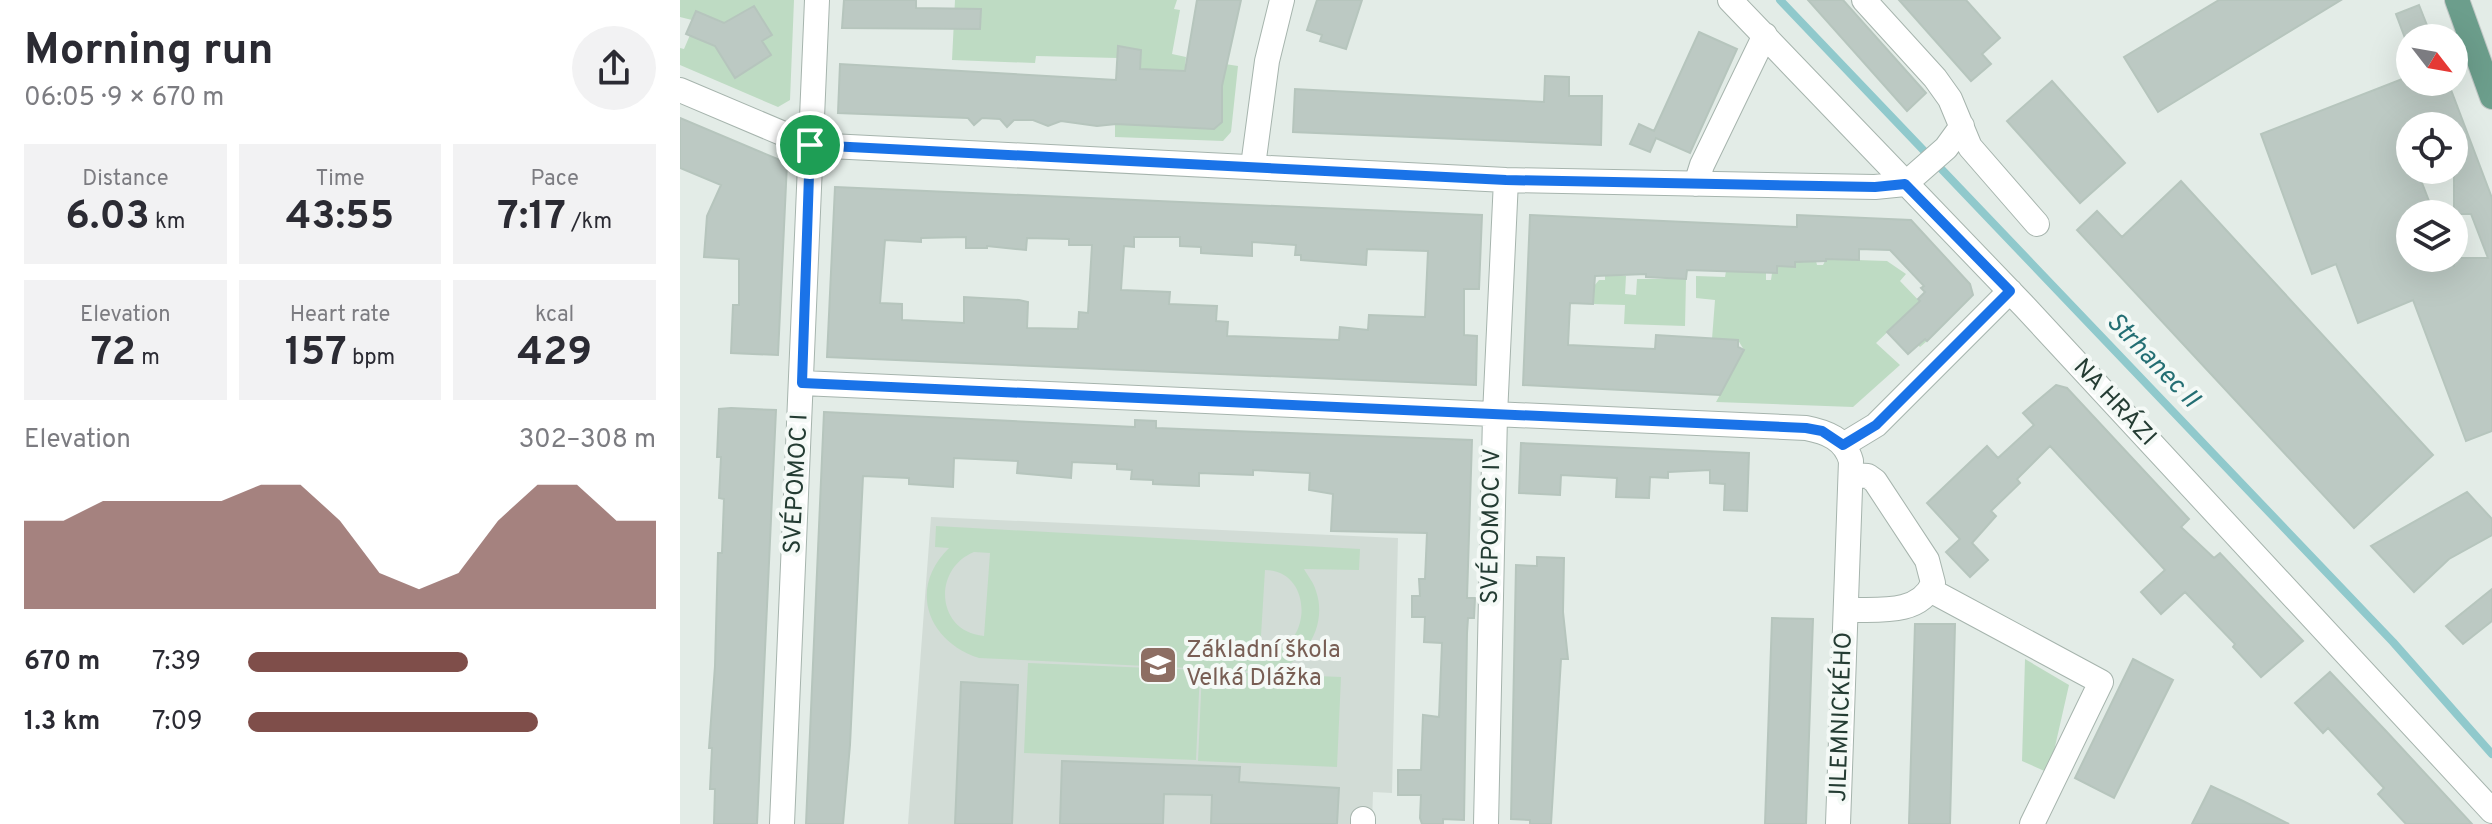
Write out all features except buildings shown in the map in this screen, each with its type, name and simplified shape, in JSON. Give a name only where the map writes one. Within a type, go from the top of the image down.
[{"type":"main road","points":[[2457,0],[2492,97]]},
{"type":"street","name":"SVÉPOMOC I","points":[[782,824],[817,0]]},
{"type":"street","points":[[1253,166],[1267,61],[1282,0]]},
{"type":"street","name":"NA HRÁZI","points":[[1730,0],[1914,177],[2010,291],[2492,811]]},
{"type":"street","points":[[1864,0],[1935,78],[1950,99],[1970,147],[2037,224]]},
{"type":"street","points":[[1696,184],[1702,165],[1765,35]]},
{"type":"street","points":[[680,90],[810,145],[1506,180],[1875,187],[1914,177],[1946,148],[1962,126]]},
{"type":"street","name":"SVÉPOMOC IV","points":[[1486,824],[1495,415],[1506,180]]},
{"type":"street","points":[[1849,460],[1876,425],[2010,291]]},
{"type":"street","points":[[802,383],[1822,431],[1849,460],[1875,481],[1901,518],[1931,568],[1933,583],[1930,590],[2101,682],[2032,824]]},
{"type":"street","name":"JILEMNICKÉHO","points":[[1838,824],[1849,460]]},
{"type":"street","name":"JILEMNICKÉHO","points":[[1846,610],[1901,608],[1921,600],[1930,590]]},
{"type":"shaded area","name":"Základní škola Velká Dlážka","points":[[931,517],[1398,538],[1392,793],[1373,792],[1372,824],[908,824]]},
{"type":"green space","points":[[680,0],[794,0],[790,100],[778,107],[680,65],[680,48],[684,49],[690,35],[708,16],[696,11],[692,20],[680,17]]},
{"type":"green space","points":[[955,0],[1177,0],[1174,9],[1180,10],[1172,54],[1186,57],[1179,127],[1214,129],[1222,122],[1225,64],[1238,66],[1231,132],[1223,141],[1115,137],[1115,124],[1154,126],[1116,84],[1117,62],[1140,64],[1141,50],[1118,46],[1117,58],[1036,56],[1035,63],[952,60]]},
{"type":"green space","points":[[1795,254],[1816,261],[1817,265],[1823,265],[1826,259],[1887,261],[1906,274],[1900,281],[1925,307],[1908,322],[1927,341],[1920,347],[1897,323],[1876,343],[1900,365],[1853,407],[1716,402],[1744,350],[1738,340],[1712,339],[1715,300],[1696,298],[1696,276],[1725,277],[1726,271],[1766,272],[1766,280],[1771,280],[1777,266],[1795,267]]},
{"type":"green space","points":[[1605,275],[1626,276],[1625,294],[1636,295],[1637,279],[1686,279],[1685,326],[1624,324],[1625,305],[1593,304],[1594,286],[1599,280],[1605,280]]},
{"type":"green space","points":[[936,526],[1360,549],[1359,570],[1304,569],[1315,588],[1319,604],[1316,629],[1311,641],[1294,661],[1271,672],[979,658],[947,639],[929,612],[929,580],[936,564],[949,548],[935,547]],"holes":[[[974,552],[990,553],[984,636],[968,632],[956,624],[945,599],[951,572],[960,560]],[[1265,570],[1282,574],[1293,583],[1300,597],[1302,612],[1298,628],[1290,641],[1278,650],[1260,652]]]},
{"type":"green space","points":[[2025,659],[2069,685],[2049,773],[2022,761]]},
{"type":"green space","points":[[1028,663],[1200,670],[1196,760],[1024,753]]},
{"type":"green space","points":[[1202,671],[1341,677],[1337,767],[1198,761]]},
{"type":"waterway","name":"Strhanec II","points":[[1780,0],[2393,642],[2492,754]]},
{"type":"place","name":"Základní škola Velká Dlážka","points":[[1158,665]]},
{"type":"route","points":[[810,145],[1506,180],[1875,187],[1905,184],[2010,291],[1876,425],[1843,445],[1822,431],[1806,428],[802,383],[810,145]]}]
